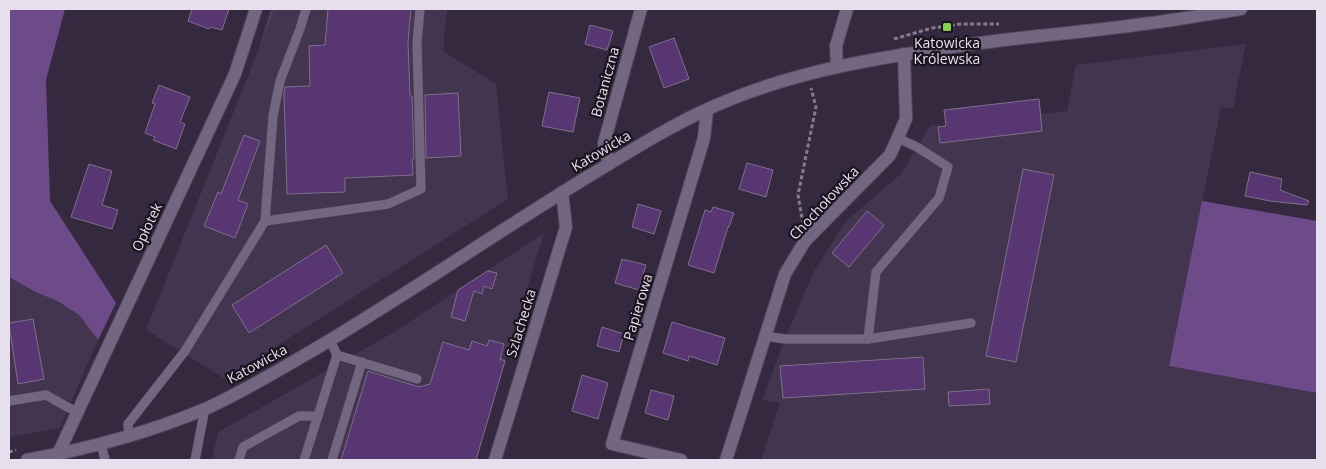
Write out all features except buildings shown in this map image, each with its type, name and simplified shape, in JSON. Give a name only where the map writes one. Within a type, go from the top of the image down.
[{"type":"street","name":"Opłotek","points":[[58,454],[235,74],[256,9]]},
{"type":"street","name":"Botaniczna","points":[[609,164],[604,143],[641,9]]},
{"type":"street","points":[[837,66],[836,46],[847,9]]},
{"type":"street","name":"Katowicka","points":[[27,460],[101,444],[206,408],[264,378],[330,340],[562,192],[658,135],[742,94],[807,73],[904,54],[1017,38],[1143,24],[1242,9]]},
{"type":"street","name":"Chochołowska","points":[[726,460],[784,274],[805,241],[890,155],[898,138],[906,118],[904,54]]},
{"type":"street","name":"Papierowa","points":[[681,460],[612,444],[704,138],[707,110]]},
{"type":"street","name":"Szlachecka","points":[[495,460],[566,227],[562,192]]},
{"type":"lane","points":[[130,435],[128,424],[185,351],[265,221],[273,116],[280,81],[306,9]]},
{"type":"lane","points":[[265,221],[388,204],[421,189],[417,43],[420,9]]},
{"type":"lane","points":[[868,339],[876,272],[940,198],[948,167],[917,147],[898,138]]},
{"type":"lane","points":[[765,336],[785,339],[868,339],[971,323]]},
{"type":"lane","points":[[304,460],[337,355],[330,340]]},
{"type":"lane","points":[[337,355],[417,379]]},
{"type":"lane","points":[[332,460],[362,362]]},
{"type":"lane","points":[[9,401],[46,395],[78,413]]},
{"type":"lane","points":[[195,460],[206,408]]},
{"type":"lane","points":[[239,460],[243,447],[299,416],[318,416]]},
{"type":"lane","points":[[101,444],[105,460]]},
{"type":"path","points":[[892,40],[932,28],[961,24],[1003,25]]},
{"type":"path","points":[[805,241],[798,195],[816,107],[807,73]]},
{"type":"path","points":[[9,452],[18,450]]},
{"type":"shaded area","points":[[9,9],[65,9],[46,80],[50,201],[116,303],[98,340],[79,315],[59,302],[9,277]]},
{"type":"shaded area","points":[[271,9],[275,9],[257,54]]},
{"type":"shaded area","points":[[275,9],[447,9],[443,51],[496,84],[508,199],[225,379],[146,330]]},
{"type":"shaded area","points":[[1246,44],[1233,108],[1221,107],[1169,366],[1317,393],[1317,460],[761,460],[780,403],[762,400],[813,273],[846,221],[902,173],[931,124],[946,126],[944,110],[1039,99],[1041,114],[1067,111],[1076,65]]},
{"type":"shaded area","points":[[1202,201],[1317,221],[1317,393],[1169,366]]},
{"type":"shaded area","points":[[544,233],[475,460],[212,460],[218,432],[396,331]]},
{"type":"shaded area","points":[[9,277],[59,302],[79,315],[98,340],[60,428],[9,437]]},
{"type":"place","name":"Katowicka Królewska","points":[[947,27]]}]
